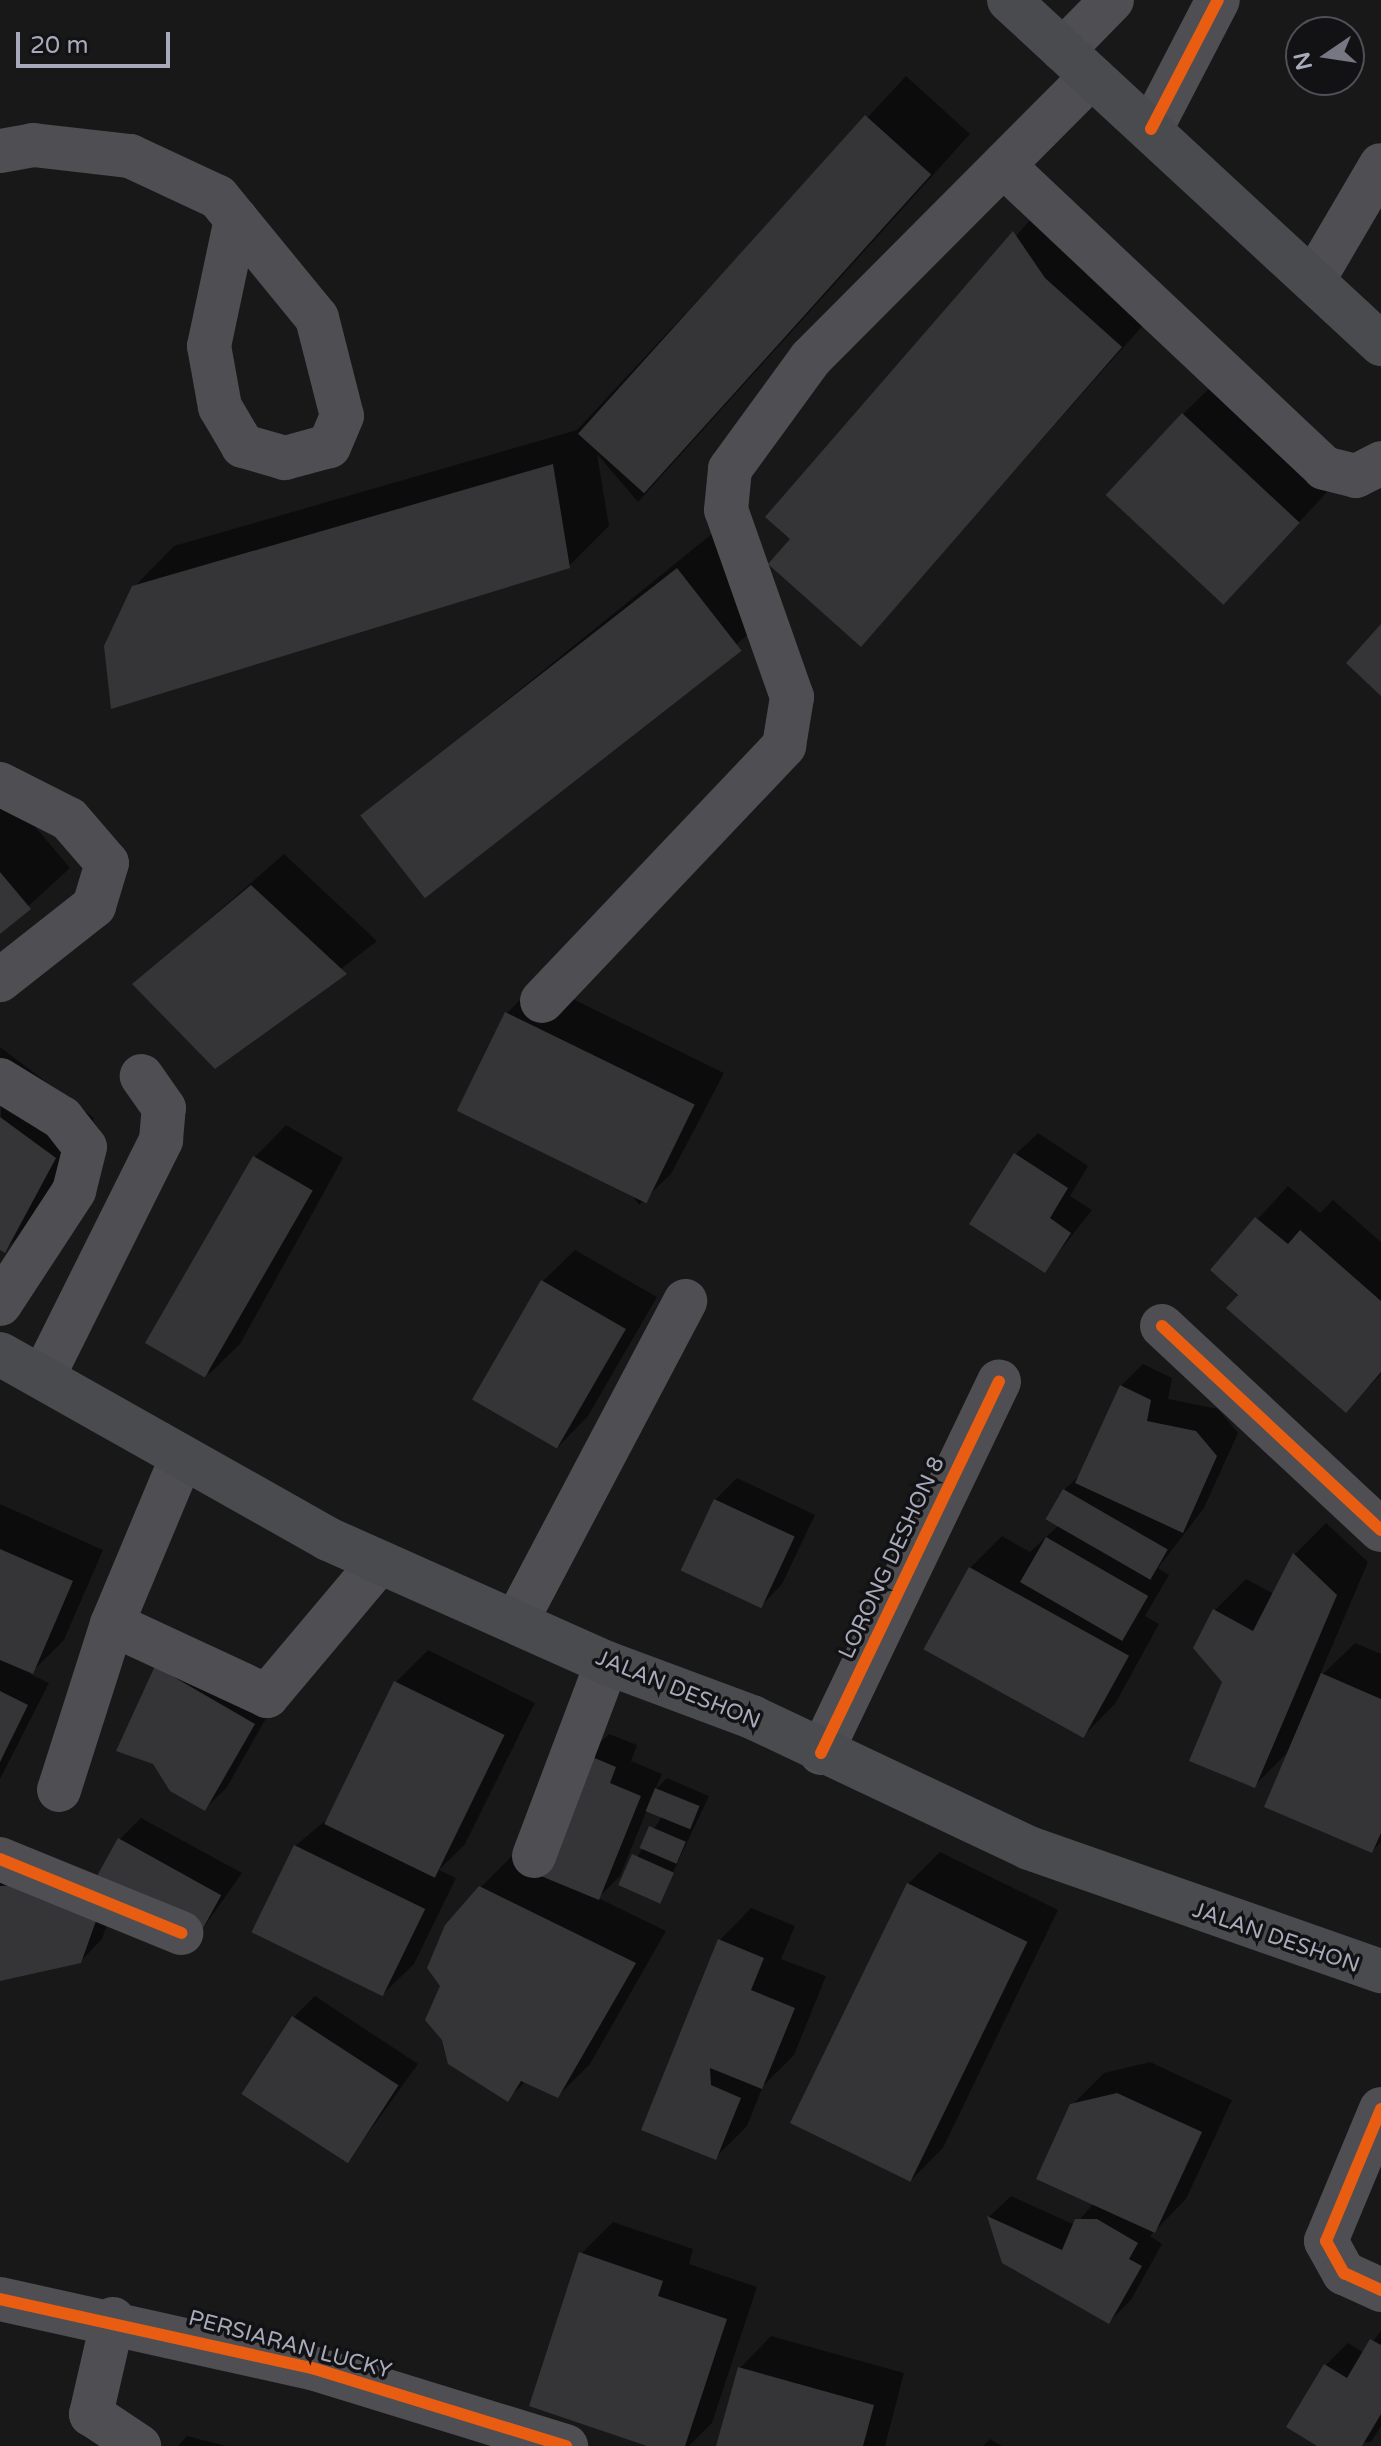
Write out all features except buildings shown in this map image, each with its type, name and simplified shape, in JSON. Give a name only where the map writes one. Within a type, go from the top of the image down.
[{"type":"main road","points":[[1009,0],[1381,344]]},
{"type":"main road","name":"JALAN DESHON","points":[[0,1354],[181,1459],[380,1562],[607,1663],[752,1717],[821,1753],[1044,1854],[1381,1971]]},
{"type":"street","points":[[542,1001],[784,746],[792,697],[726,510],[730,469],[811,358],[1004,166],[1077,64],[1112,0]]},
{"type":"street","points":[[1151,129],[1218,0]]},
{"type":"street","points":[[0,151],[33,145],[130,156],[218,197],[236,219],[317,318],[342,416],[329,446],[285,458],[243,446],[220,407],[209,346],[236,219]]},
{"type":"street","points":[[1314,279],[1381,165]]},
{"type":"street","points":[[1004,166],[1324,468],[1356,476],[1381,463]]},
{"type":"street","points":[[0,784],[69,819],[107,863],[94,906],[0,980]]},
{"type":"street","points":[[43,1377],[161,1140],[164,1108],[142,1076]]},
{"type":"street","points":[[0,1080],[62,1118],[85,1147],[74,1191],[0,1304]]},
{"type":"street","points":[[516,1622],[685,1301]]},
{"type":"street","points":[[1162,1326],[1381,1530]]},
{"type":"street","name":"LORONG DESHON 8","points":[[821,1753],[999,1381]]},
{"type":"street","points":[[59,1790],[112,1624],[181,1459]]},
{"type":"street","points":[[112,1624],[267,1696],[380,1562]]},
{"type":"street","points":[[534,1856],[607,1663]]},
{"type":"street","points":[[0,1859],[181,1933]]},
{"type":"street","points":[[1381,2109],[1326,2241],[1344,2273],[1381,2290]]},
{"type":"street","name":"PERSIARAN LUCKY","points":[[0,2299],[113,2319],[312,2368],[549,2443]]},
{"type":"street","points":[[113,2319],[85,2430],[139,2446]]},
{"type":"cycle path","points":[[1151,129],[1218,0]]},
{"type":"cycle path","points":[[1162,1326],[1381,1530]]},
{"type":"cycle path","points":[[821,1753],[999,1381]]},
{"type":"cycle path","points":[[0,1859],[181,1933]]},
{"type":"cycle path","points":[[1381,2109],[1326,2241],[1344,2273],[1381,2290]]},
{"type":"cycle path","points":[[0,2299],[312,2368],[566,2446]]}]
